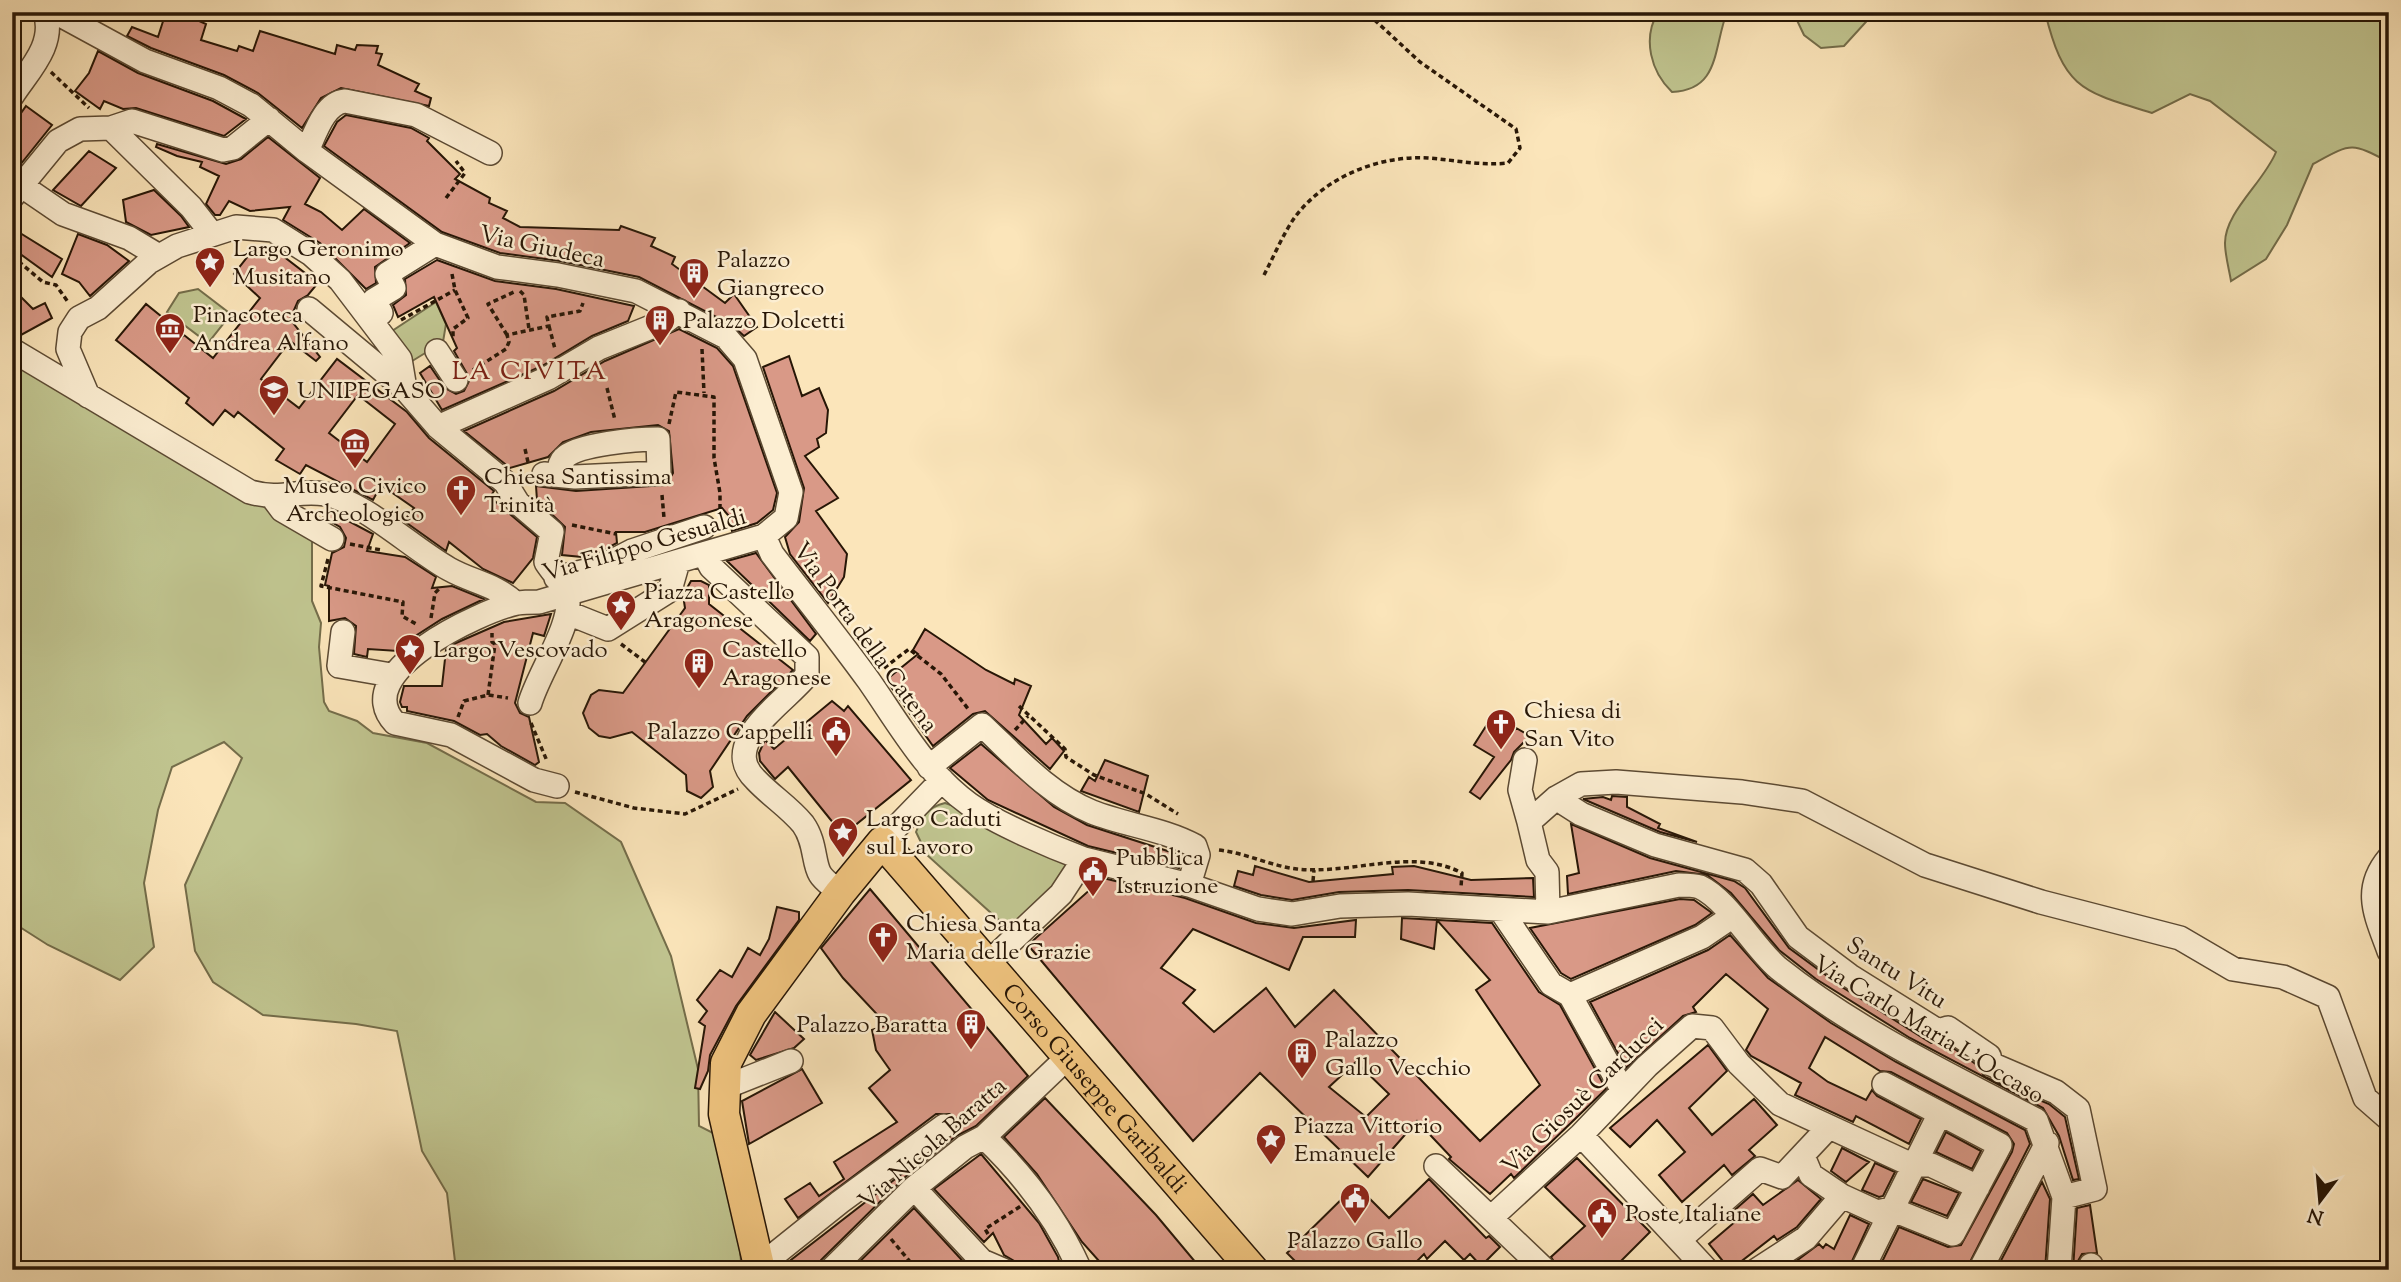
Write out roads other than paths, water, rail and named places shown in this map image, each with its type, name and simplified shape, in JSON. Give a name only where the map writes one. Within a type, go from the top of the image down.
[{"type":"main road","points":[[760,1268],[723,1114],[726,1063],[751,1014],[840,892],[882,842]]},
{"type":"main road","name":"Corso Giuseppe Garibaldi","points":[[882,842],[1253,1270]]},
{"type":"street","points":[[12,96],[25,67],[47,38],[45,12]]},
{"type":"street","name":"Via Giudeca","points":[[55,12],[155,66],[219,88],[251,105],[307,151],[435,244],[474,261],[636,291],[726,337],[745,359],[792,492],[786,517],[764,536]]},
{"type":"street","points":[[307,151],[329,109],[336,102],[345,101],[416,115],[490,153]]},
{"type":"street","points":[[159,256],[129,239],[63,214],[17,192],[58,141],[68,134],[90,127],[111,128],[132,121],[223,150],[233,148],[269,119]]},
{"type":"street","points":[[111,128],[191,206],[212,234]]},
{"type":"street","points":[[88,396],[68,349],[70,332],[79,318],[99,308],[159,256],[177,246],[236,227],[255,226],[273,230],[311,254],[340,280],[400,359],[405,390]]},
{"type":"street","points":[[377,326],[382,313],[374,300],[394,288],[387,274],[435,244]]},
{"type":"street","points":[[310,309],[405,390],[438,427],[505,482],[518,503],[552,532],[546,562],[564,595],[608,629],[670,590],[678,562]]},
{"type":"street","points":[[438,427],[548,378],[599,348],[666,321],[679,311]]},
{"type":"street","points":[[443,344],[456,380]]},
{"type":"street","points":[[12,351],[250,492],[273,498],[307,493],[340,499],[450,570],[501,590],[515,603],[434,636],[391,675],[386,695],[389,718],[406,727],[451,735],[534,780],[557,786]]},
{"type":"street","points":[[505,482],[546,474],[575,477],[659,474],[658,439],[620,443],[570,454],[546,474]]},
{"type":"street","points":[[273,498],[282,510],[332,540]]},
{"type":"street","points":[[530,703],[564,595],[599,568],[631,552],[705,527]]},
{"type":"street","name":"Via Filippo Gesualdi","points":[[515,603],[539,602],[764,536]]},
{"type":"street","name":"Via Porta della Catena","points":[[764,536],[772,554],[934,780],[988,815],[1084,859]]},
{"type":"street","points":[[704,554],[711,567],[804,652],[809,662],[804,680],[746,741],[743,759],[745,768],[754,779],[794,813],[807,831],[819,874],[840,892]]},
{"type":"street","points":[[343,632],[339,666],[391,675]]},
{"type":"street","points":[[882,842],[982,725],[1024,767],[1068,800],[1133,826],[1184,840],[1204,853],[1185,884],[1084,859],[1061,894],[986,964]]},
{"type":"street","points":[[1525,760],[1520,790],[1538,860],[1547,872],[1548,912]]},
{"type":"street","points":[[1529,821],[1556,798],[1581,784],[1616,782],[1742,792],[1802,802],[1925,865],[2041,902],[2180,938],[2233,969],[2283,977],[2328,997],[2365,1098],[2389,1119]]},
{"type":"street","name":"Santu Vitu","points":[[1556,798],[1581,814],[1655,845],[1745,870],[1760,884],[1798,937],[1881,996],[1938,1031],[1948,1028],[1989,1056],[1991,1064],[2056,1092],[2078,1109],[2095,1189],[2064,1197]]},
{"type":"street","points":[[2389,858],[2376,873],[2372,901],[2389,951]]},
{"type":"street","name":"Via Carlo Maria L'Occaso","points":[[1185,884],[1258,909],[1292,914],[1372,904],[1548,912],[1679,885],[1701,888],[1733,916],[1775,966],[1833,1008],[1928,1065],[2036,1120],[2047,1143],[2064,1197]]},
{"type":"street","points":[[1502,912],[1551,984],[1570,995],[1623,1091]]},
{"type":"street","points":[[1570,995],[1702,937],[1733,916]]},
{"type":"street","name":"Via Giosuè Carducci","points":[[1493,1216],[1581,1135],[1692,1026],[1712,1028],[1739,1064],[1780,1104],[1828,1128]]},
{"type":"street","name":"Via Nicola Baratta","points":[[832,1269],[915,1188],[965,1147],[984,1137],[1068,1056]]},
{"type":"street","points":[[723,1088],[790,1061]]},
{"type":"street","points":[[1803,1156],[1811,1175],[1842,1196],[1877,1212],[1891,1209],[1953,1234],[2000,1145],[1884,1084]]},
{"type":"street","points":[[1862,1270],[1939,1115]]},
{"type":"street","points":[[760,1268],[840,1202],[944,1126]]},
{"type":"street","points":[[1679,1240],[1760,1169],[1782,1177],[1828,1128],[1912,1165],[1931,1166],[1978,1187]]},
{"type":"street","points":[[1581,1135],[1707,1270]]},
{"type":"street","points":[[984,1137],[1017,1168],[1037,1195],[1067,1240],[1080,1270]]},
{"type":"street","points":[[1980,1270],[2047,1143]]},
{"type":"street","points":[[1436,1166],[1493,1216],[1545,1270]]},
{"type":"street","points":[[915,1188],[982,1261],[1001,1269]]},
{"type":"street","points":[[1757,1270],[1806,1238],[1842,1196]]},
{"type":"street","points":[[2059,1270],[2064,1197]]},
{"type":"place","name":"Largo Geronimo Musitano","points":[[210,289]]},
{"type":"place","name":"Palazzo Giangreco","points":[[694,300]]},
{"type":"place","name":"Palazzo Dolcetti","points":[[660,347]]},
{"type":"place","name":"Pinacoteca Andrea Alfano","points":[[170,355]]},
{"type":"place","name":"UNIPEGASO","points":[[274,417]]},
{"type":"place","name":"Museo Civico Archeologico","points":[[355,470]]},
{"type":"place","name":"Chiesa Santissima Trinità","points":[[461,517]]},
{"type":"place","name":"Piazza Castello Aragonese","points":[[621,632]]},
{"type":"place","name":"Largo Vescovado","points":[[410,676]]},
{"type":"place","name":"Castello Aragonese","points":[[699,690]]},
{"type":"place","name":"Chiesa di San Vito","points":[[1501,751]]},
{"type":"place","name":"Palazzo Cappelli","points":[[836,758]]},
{"type":"place","name":"Largo Caduti sul Lavoro","points":[[843,859]]},
{"type":"place","name":"Pubblica Istruzione","points":[[1093,898]]},
{"type":"place","name":"Chiesa Santa Maria delle Grazie","points":[[883,964]]},
{"type":"place","name":"Palazzo Baratta","points":[[971,1051]]},
{"type":"place","name":"Palazzo Gallo Vecchio","points":[[1302,1080]]},
{"type":"place","name":"Piazza Vittorio Emanuele","points":[[1271,1166]]},
{"type":"place","name":"Palazzo Gallo","points":[[1355,1225]]},
{"type":"place","name":"Poste Italiane","points":[[1602,1240]]},
{"type":"district","name":"LA CIVITA","points":[[530,370]]}]
